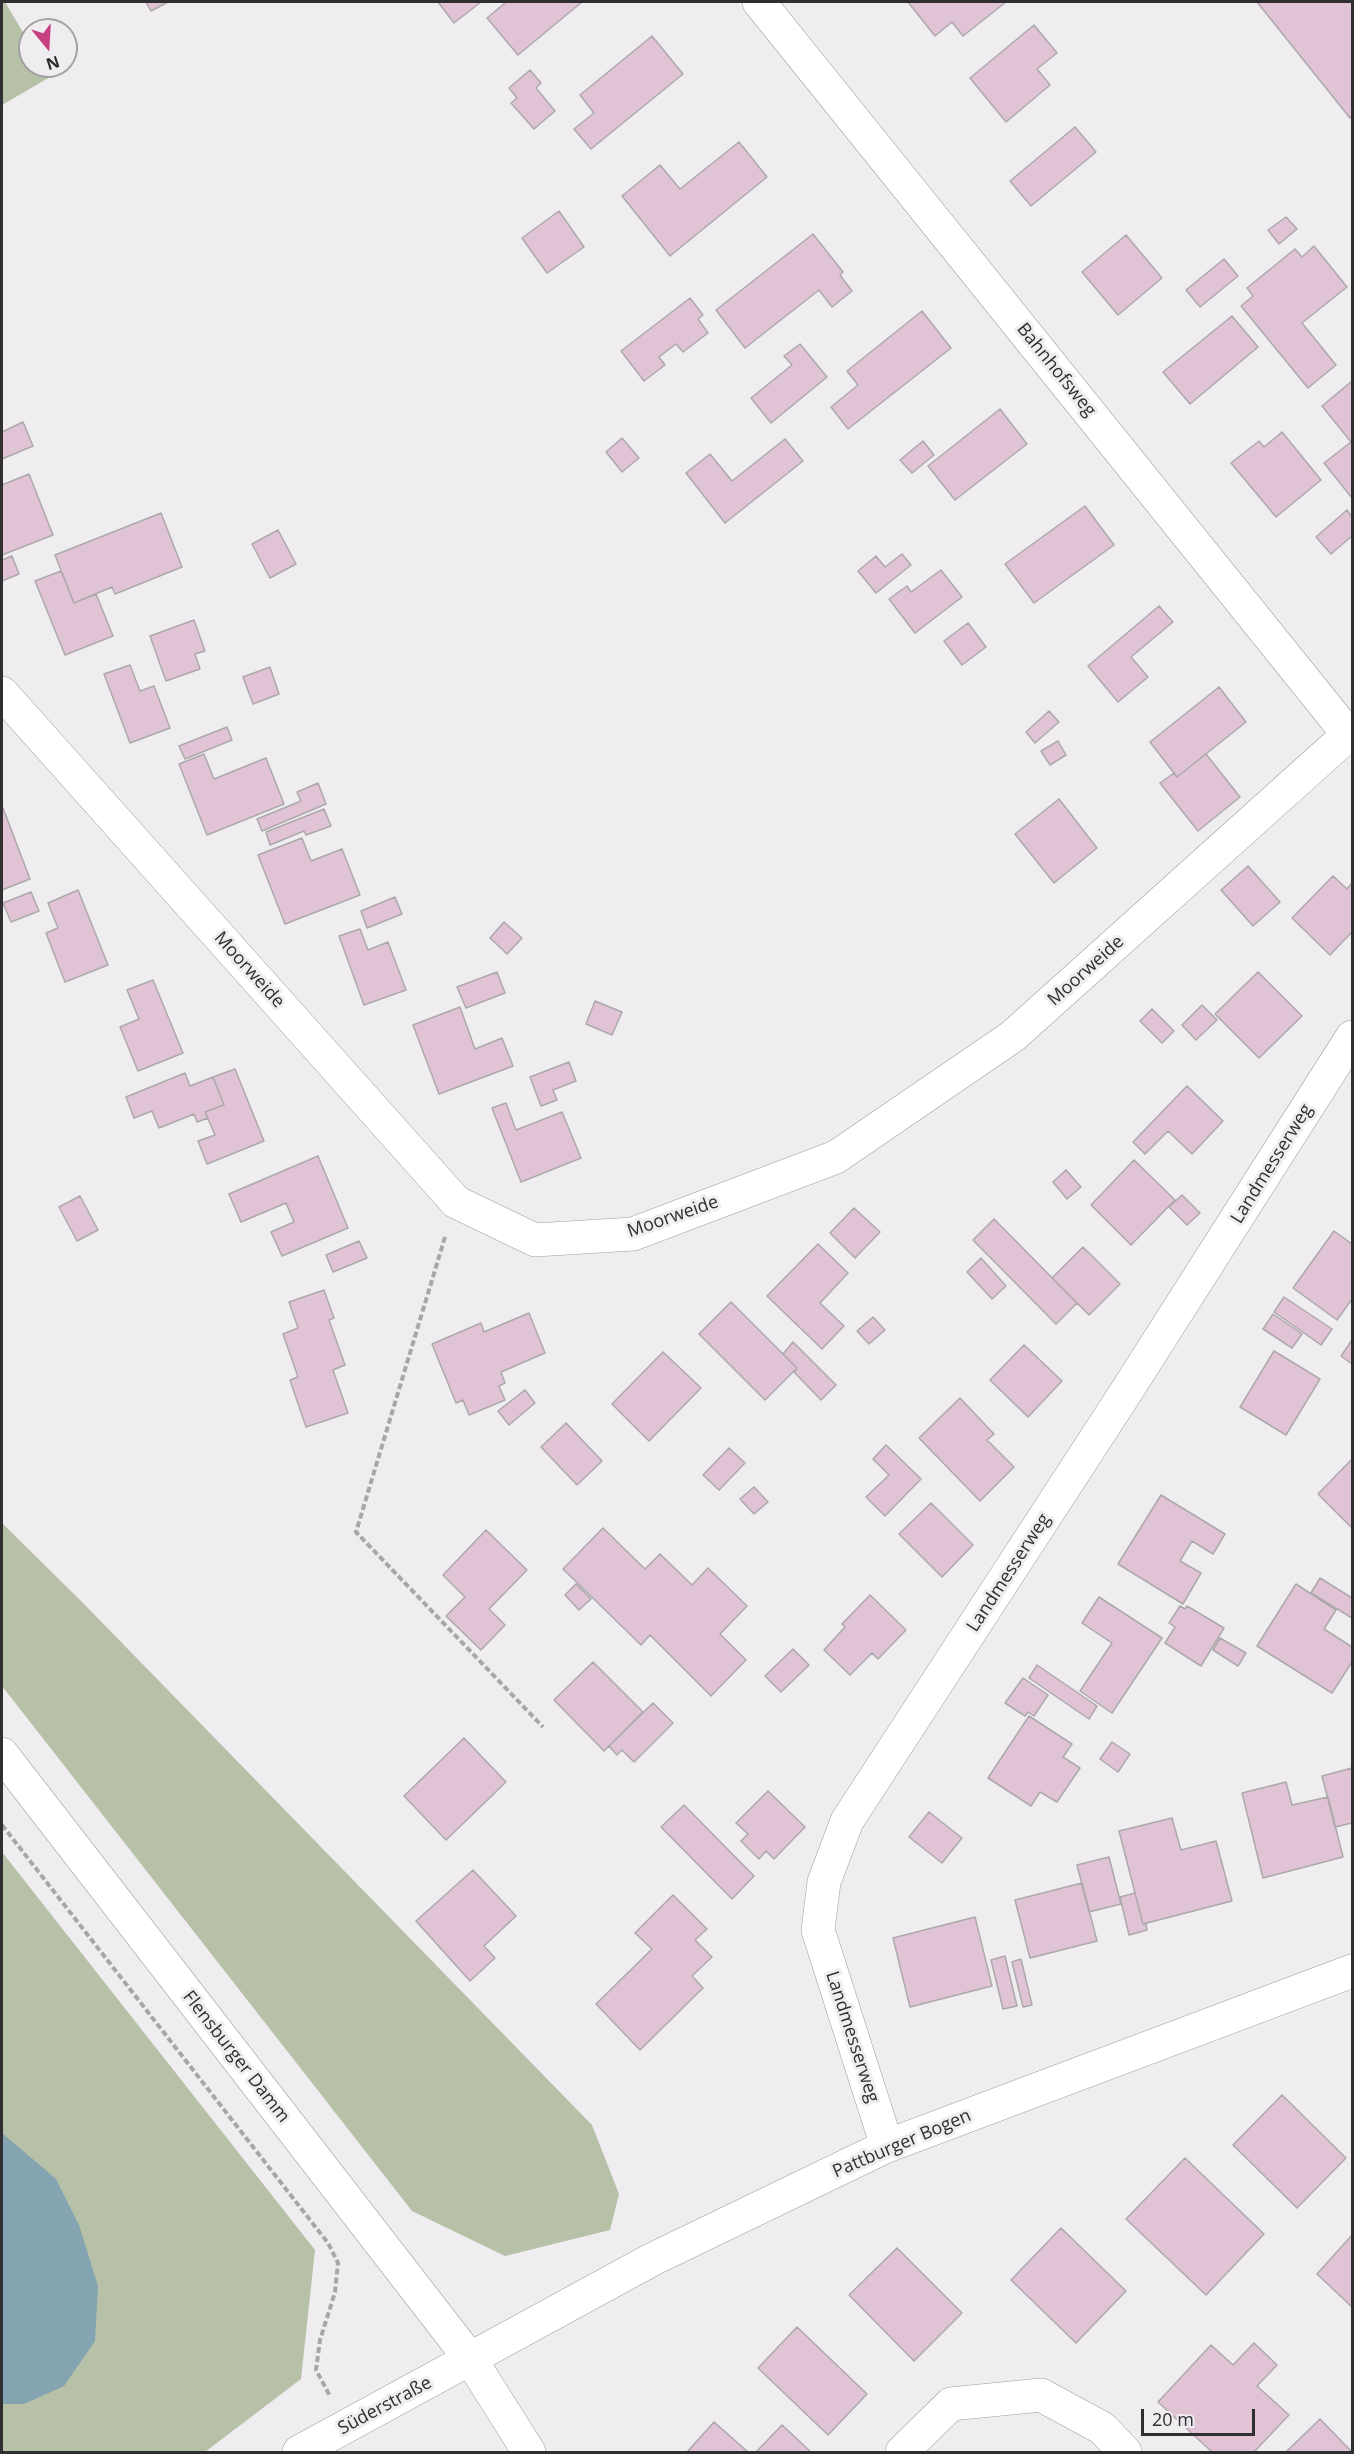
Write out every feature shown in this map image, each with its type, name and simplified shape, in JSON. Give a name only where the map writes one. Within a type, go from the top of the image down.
[{"type":"street","name":"Bahnhofsweg","points":[[759,2],[1351,737]]},
{"type":"street","name":"Moorweide","points":[[2,693],[456,1202],[535,1240],[633,1234],[836,1157],[1013,1036],[1351,737]]},
{"type":"street","name":"Landmesserweg","points":[[887,2146],[818,1930],[824,1882],[847,1821],[1120,1402],[1353,1037]]},
{"type":"street","name":"Flensburger Damm","points":[[2,1754],[471,2360],[529,2452]]},
{"type":"street","name":"Pattburger Bogen","points":[[471,2360],[651,2260],[887,2146],[1353,1971]]},
{"type":"street","name":"Süderstraße","points":[[299,2452],[471,2360]]},
{"type":"street","points":[[902,2452],[951,2404],[1041,2395],[1102,2428],[1125,2452]]},
{"type":"path","points":[[456,1202],[356,1532],[543,1728]]},
{"type":"path","points":[[2,1825],[328,2243],[338,2263],[335,2292],[321,2340],[316,2370],[346,2427]]},
{"type":"green space","points":[[2,2],[5,2],[18,24],[18,78],[48,78],[2,105]]},
{"type":"green space","points":[[2,1523],[84,1604],[592,2125],[619,2194],[610,2230],[505,2256],[412,2211],[2,1686]]},
{"type":"green space","points":[[2,1852],[315,2250],[301,2379],[205,2452],[2,2452]]},
{"type":"water","points":[[2,2133],[56,2179],[79,2225],[98,2286],[95,2341],[64,2386],[24,2404],[2,2404]]},
{"type":"building","points":[[146,2],[168,2],[151,11]]},
{"type":"building","points":[[438,2],[481,2],[454,23]]},
{"type":"building","points":[[506,2],[582,2],[518,55],[487,18]]},
{"type":"building","points":[[908,2],[1006,2],[963,36],[952,22],[935,36]]},
{"type":"building","points":[[1257,2],[1352,2],[1352,116],[1350,118]]},
{"type":"building","points":[[1034,25],[1057,53],[1037,69],[1050,85],[1006,122],[970,78]]},
{"type":"building","points":[[652,36],[683,74],[591,149],[574,129],[594,113],[580,95]]},
{"type":"building","points":[[530,70],[541,83],[536,88],[555,111],[534,129],[511,103],[517,98],[509,88]]},
{"type":"building","points":[[1075,127],[1096,152],[1031,206],[1010,181]]},
{"type":"building","points":[[739,142],[767,177],[670,256],[622,196],[660,165],[680,189]]},
{"type":"building","points":[[559,211],[584,247],[547,273],[522,238]]},
{"type":"building","points":[[1286,217],[1297,229],[1279,244],[1268,230]]},
{"type":"building","points":[[813,234],[843,272],[840,275],[852,291],[832,307],[819,290],[745,348],[716,310]]},
{"type":"building","points":[[1126,235],[1162,278],[1118,315],[1082,272]]},
{"type":"building","points":[[1314,246],[1347,287],[1302,323],[1336,365],[1308,388],[1241,306],[1253,296],[1247,288],[1295,249],[1302,257]]},
{"type":"building","points":[[1224,259],[1238,276],[1200,307],[1186,290]]},
{"type":"building","points":[[690,298],[703,315],[698,319],[708,333],[683,352],[676,344],[659,357],[665,365],[644,381],[621,351]]},
{"type":"building","points":[[922,311],[951,348],[848,429],[831,407],[858,385],[847,371]]},
{"type":"building","points":[[1232,316],[1258,347],[1190,404],[1163,372]]},
{"type":"building","points":[[800,344],[827,377],[771,423],[751,398],[792,365],[784,356]]},
{"type":"building","points":[[1352,381],[1352,498],[1324,463],[1351,442],[1322,406]]},
{"type":"building","points":[[1000,409],[1027,444],[955,500],[928,466]]},
{"type":"building","points":[[23,422],[33,446],[2,459],[2,432]]},
{"type":"building","points":[[1282,432],[1321,480],[1276,517],[1231,463],[1259,441],[1264,447]]},
{"type":"building","points":[[622,438],[639,458],[622,472],[606,452]]},
{"type":"building","points":[[785,439],[803,461],[725,523],[686,473],[710,454],[732,481]]},
{"type":"building","points":[[923,441],[934,455],[912,473],[900,460]]},
{"type":"building","points":[[29,474],[53,535],[2,555],[2,485]]},
{"type":"building","points":[[1085,506],[1114,545],[1034,603],[1005,564]]},
{"type":"building","points":[[1347,510],[1352,517],[1352,536],[1331,554],[1316,537]]},
{"type":"building","points":[[161,513],[182,567],[115,594],[112,587],[74,603],[55,555]]},
{"type":"building","points":[[278,530],[296,564],[270,578],[252,544]]},
{"type":"building","points":[[902,554],[911,565],[876,593],[858,571],[876,556],[885,567]]},
{"type":"building","points":[[12,556],[19,574],[2,581],[2,560]]},
{"type":"building","points":[[941,570],[962,597],[915,633],[889,599],[907,586],[911,592]]},
{"type":"building","points":[[61,571],[74,603],[96,594],[113,636],[65,655],[35,581]]},
{"type":"building","points":[[1159,606],[1173,622],[1131,657],[1148,677],[1118,702],[1088,666]]},
{"type":"building","points":[[194,620],[205,651],[195,654],[200,669],[166,681],[150,636]]},
{"type":"building","points":[[968,623],[986,647],[962,665],[944,641]]},
{"type":"building","points":[[130,665],[140,691],[154,686],[170,728],[130,743],[104,674]]},
{"type":"building","points":[[270,667],[279,694],[253,704],[243,677]]},
{"type":"building","points":[[1219,687],[1246,722],[1177,777],[1150,742]]},
{"type":"building","points":[[1049,711],[1059,722],[1035,743],[1026,732]]},
{"type":"building","points":[[227,727],[232,740],[185,759],[179,746]]},
{"type":"building","points":[[1058,741],[1066,755],[1050,765],[1041,751]]},
{"type":"building","points":[[204,754],[214,779],[266,758],[284,804],[207,835],[179,764]]},
{"type":"building","points":[[1206,754],[1240,797],[1198,831],[1160,783],[1174,773],[1177,777]]},
{"type":"building","points":[[318,783],[326,804],[262,831],[257,819],[301,801],[297,792]]},
{"type":"building","points":[[1059,799],[1097,848],[1054,883],[1015,834]]},
{"type":"building","points":[[2,808],[30,879],[2,890]]},
{"type":"building","points":[[324,809],[331,826],[306,835],[304,831],[270,845],[266,832]]},
{"type":"building","points":[[302,838],[311,861],[342,849],[360,895],[285,924],[258,855]]},
{"type":"building","points":[[1248,866],[1280,902],[1253,926],[1221,890]]},
{"type":"building","points":[[1333,876],[1347,889],[1352,883],[1352,932],[1330,955],[1292,918]]},
{"type":"building","points":[[78,890],[108,965],[65,982],[46,933],[58,928],[48,903]]},
{"type":"building","points":[[31,892],[39,911],[11,922],[3,903]]},
{"type":"building","points":[[395,897],[402,914],[367,928],[361,911]]},
{"type":"building","points":[[504,922],[522,938],[507,954],[490,938]]},
{"type":"building","points":[[360,929],[368,950],[388,942],[406,990],[364,1005],[339,936]]},
{"type":"building","points":[[497,972],[505,993],[466,1008],[457,987]]},
{"type":"building","points":[[1258,972],[1302,1016],[1259,1058],[1215,1014]]},
{"type":"building","points":[[153,980],[183,1053],[138,1071],[120,1027],[139,1019],[127,990]]},
{"type":"building","points":[[595,1001],[622,1012],[612,1035],[586,1024]]},
{"type":"building","points":[[1202,1005],[1217,1020],[1196,1040],[1182,1025]]},
{"type":"building","points":[[460,1007],[475,1049],[502,1038],[513,1066],[439,1094],[413,1025]]},
{"type":"building","points":[[1152,1009],[1174,1031],[1162,1043],[1140,1021]]},
{"type":"building","points":[[569,1062],[576,1081],[553,1090],[557,1100],[541,1106],[530,1077]]},
{"type":"building","points":[[235,1069],[264,1141],[207,1164],[198,1141],[215,1135],[205,1112],[224,1105],[213,1077]]},
{"type":"building","points":[[185,1073],[190,1086],[213,1077],[224,1105],[205,1112],[208,1118],[197,1122],[194,1114],[159,1128],[152,1111],[134,1118],[126,1097]]},
{"type":"building","points":[[1187,1086],[1223,1121],[1192,1154],[1168,1131],[1145,1154],[1133,1142]]},
{"type":"building","points":[[506,1103],[516,1130],[562,1112],[581,1158],[521,1182],[492,1108]]},
{"type":"building","points":[[318,1156],[348,1228],[282,1256],[271,1232],[294,1222],[286,1203],[241,1222],[229,1194]]},
{"type":"building","points":[[1134,1160],[1175,1200],[1131,1245],[1091,1205]]},
{"type":"building","points":[[1066,1170],[1081,1187],[1067,1199],[1053,1182]]},
{"type":"building","points":[[1182,1195],[1200,1213],[1187,1225],[1169,1207]]},
{"type":"building","points":[[80,1196],[98,1230],[77,1241],[59,1207]]},
{"type":"building","points":[[854,1208],[880,1232],[855,1258],[830,1233]]},
{"type":"building","points":[[994,1219],[1077,1303],[1056,1324],[973,1240]]},
{"type":"building","points":[[1334,1231],[1352,1244],[1352,1299],[1337,1320],[1293,1288]]},
{"type":"building","points":[[359,1241],[367,1258],[333,1272],[326,1255]]},
{"type":"building","points":[[818,1244],[848,1273],[820,1303],[844,1326],[822,1349],[767,1296]]},
{"type":"building","points":[[1083,1247],[1120,1284],[1089,1315],[1052,1278]]},
{"type":"building","points":[[981,1258],[1006,1286],[992,1299],[967,1272]]},
{"type":"building","points":[[324,1290],[334,1318],[329,1320],[345,1365],[333,1370],[348,1413],[306,1427],[290,1380],[298,1377],[283,1334],[298,1328],[289,1302]]},
{"type":"building","points":[[1284,1297],[1332,1329],[1321,1345],[1274,1312]]},
{"type":"building","points":[[731,1302],[797,1368],[765,1400],[699,1334]]},
{"type":"building","points":[[529,1313],[545,1353],[501,1372],[505,1383],[499,1386],[505,1400],[469,1415],[463,1400],[456,1403],[432,1344],[481,1323],[484,1332]]},
{"type":"building","points":[[1273,1314],[1302,1334],[1292,1348],[1263,1329]]},
{"type":"building","points":[[873,1317],[885,1330],[869,1344],[857,1331]]},
{"type":"building","points":[[1352,1340],[1352,1364],[1341,1356]]},
{"type":"building","points":[[793,1342],[836,1385],[821,1400],[794,1372],[797,1368],[783,1354]]},
{"type":"building","points":[[1024,1345],[1062,1381],[1028,1417],[990,1380]]},
{"type":"building","points":[[1274,1351],[1320,1379],[1286,1435],[1240,1407]]},
{"type":"building","points":[[663,1352],[701,1388],[649,1441],[612,1404]]},
{"type":"building","points":[[525,1390],[535,1403],[509,1425],[498,1411]]},
{"type":"building","points":[[960,1398],[994,1434],[987,1440],[1014,1467],[980,1501],[919,1438]]},
{"type":"building","points":[[566,1423],[602,1461],[577,1485],[541,1447]]},
{"type":"building","points":[[886,1445],[921,1479],[885,1516],[866,1497],[889,1475],[873,1459]]},
{"type":"building","points":[[729,1448],[745,1463],[719,1490],[703,1475]]},
{"type":"building","points":[[1352,1459],[1352,1528],[1318,1494]]},
{"type":"building","points":[[754,1487],[768,1502],[754,1514],[740,1499]]},
{"type":"building","points":[[1161,1495],[1225,1534],[1213,1554],[1192,1541],[1180,1561],[1201,1573],[1183,1604],[1118,1564]]},
{"type":"building","points":[[931,1503],[973,1545],[942,1577],[899,1534]]},
{"type":"building","points":[[603,1528],[645,1569],[660,1554],[692,1585],[708,1568],[747,1606],[720,1634],[746,1660],[711,1696],[650,1635],[641,1645],[563,1569]]},
{"type":"building","points":[[486,1530],[527,1570],[489,1609],[505,1625],[481,1650],[446,1616],[465,1597],[443,1575]]},
{"type":"building","points":[[1320,1578],[1352,1598],[1352,1618],[1311,1593]]},
{"type":"building","points":[[576,1584],[591,1599],[579,1610],[565,1595]]},
{"type":"building","points":[[1296,1584],[1336,1610],[1324,1629],[1352,1647],[1352,1662],[1332,1693],[1257,1646]]},
{"type":"building","points":[[870,1595],[906,1630],[878,1659],[872,1653],[850,1675],[824,1650],[845,1627],[842,1624]]},
{"type":"building","points":[[1099,1597],[1162,1638],[1112,1713],[1080,1691],[1112,1643],[1082,1623]]},
{"type":"building","points":[[1180,1606],[1185,1609],[1187,1606],[1224,1628],[1201,1666],[1165,1643],[1175,1627],[1169,1623]]},
{"type":"building","points":[[1220,1638],[1246,1653],[1238,1666],[1213,1650]]},
{"type":"building","points":[[793,1649],[809,1665],[781,1692],[765,1676]]},
{"type":"building","points":[[593,1662],[643,1712],[604,1751],[554,1700]]},
{"type":"building","points":[[1037,1665],[1097,1706],[1089,1719],[1029,1678]]},
{"type":"building","points":[[1023,1678],[1048,1695],[1034,1716],[1028,1712],[1025,1716],[1005,1703]]},
{"type":"building","points":[[653,1703],[673,1723],[634,1762],[622,1750],[617,1755],[609,1746]]},
{"type":"building","points":[[1029,1716],[1072,1744],[1063,1757],[1080,1768],[1057,1802],[1040,1792],[1031,1806],[988,1778]]},
{"type":"building","points":[[464,1738],[506,1782],[446,1840],[404,1796]]},
{"type":"building","points":[[1112,1742],[1130,1754],[1118,1772],[1100,1759]]},
{"type":"building","points":[[1352,1768],[1352,1823],[1335,1827],[1322,1776]]},
{"type":"building","points":[[1286,1782],[1292,1805],[1328,1797],[1343,1857],[1263,1878],[1242,1793]]},
{"type":"building","points":[[768,1791],[805,1827],[774,1859],[766,1851],[759,1859],[741,1841],[748,1834],[736,1823]]},
{"type":"building","points":[[684,1805],[754,1876],[732,1899],[661,1827]]},
{"type":"building","points":[[929,1812],[962,1838],[942,1863],[909,1837]]},
{"type":"building","points":[[1172,1818],[1181,1850],[1216,1841],[1232,1901],[1143,1924],[1119,1831]]},
{"type":"building","points":[[1109,1857],[1121,1904],[1089,1912],[1077,1865]]},
{"type":"building","points":[[473,1870],[516,1916],[484,1946],[495,1958],[470,1981],[416,1921]]},
{"type":"building","points":[[1082,1883],[1097,1941],[1030,1958],[1015,1900]]},
{"type":"building","points":[[1135,1893],[1143,1924],[1146,1924],[1147,1930],[1129,1935],[1120,1897]]},
{"type":"building","points":[[673,1895],[707,1929],[695,1940],[712,1957],[692,1976],[703,1988],[640,2050],[596,2004],[652,1949],[635,1933]]},
{"type":"building","points":[[975,1917],[992,1986],[910,2007],[893,1938]]},
{"type":"building","points":[[1005,1956],[1017,2006],[1003,2009],[991,1960]]},
{"type":"building","points":[[1021,1959],[1032,2005],[1023,2007],[1012,1962]]},
{"type":"building","points":[[1282,2095],[1346,2158],[1297,2208],[1233,2145]]},
{"type":"building","points":[[1185,2158],[1264,2234],[1206,2295],[1126,2219]]},
{"type":"building","points":[[1061,2228],[1126,2291],[1076,2343],[1011,2280]]},
{"type":"building","points":[[1352,2235],[1352,2307],[1317,2274]]},
{"type":"building","points":[[897,2248],[962,2313],[914,2361],[849,2295]]},
{"type":"building","points":[[797,2327],[867,2394],[828,2435],[758,2368]]},
{"type":"building","points":[[1254,2343],[1277,2365],[1257,2386],[1289,2415],[1254,2452],[1212,2452],[1158,2402],[1211,2345],[1233,2365]]},
{"type":"building","points":[[1320,2419],[1352,2452],[1286,2452]]},
{"type":"building","points":[[714,2422],[748,2452],[687,2452]]},
{"type":"building","points":[[782,2425],[811,2452],[756,2452]]}]
